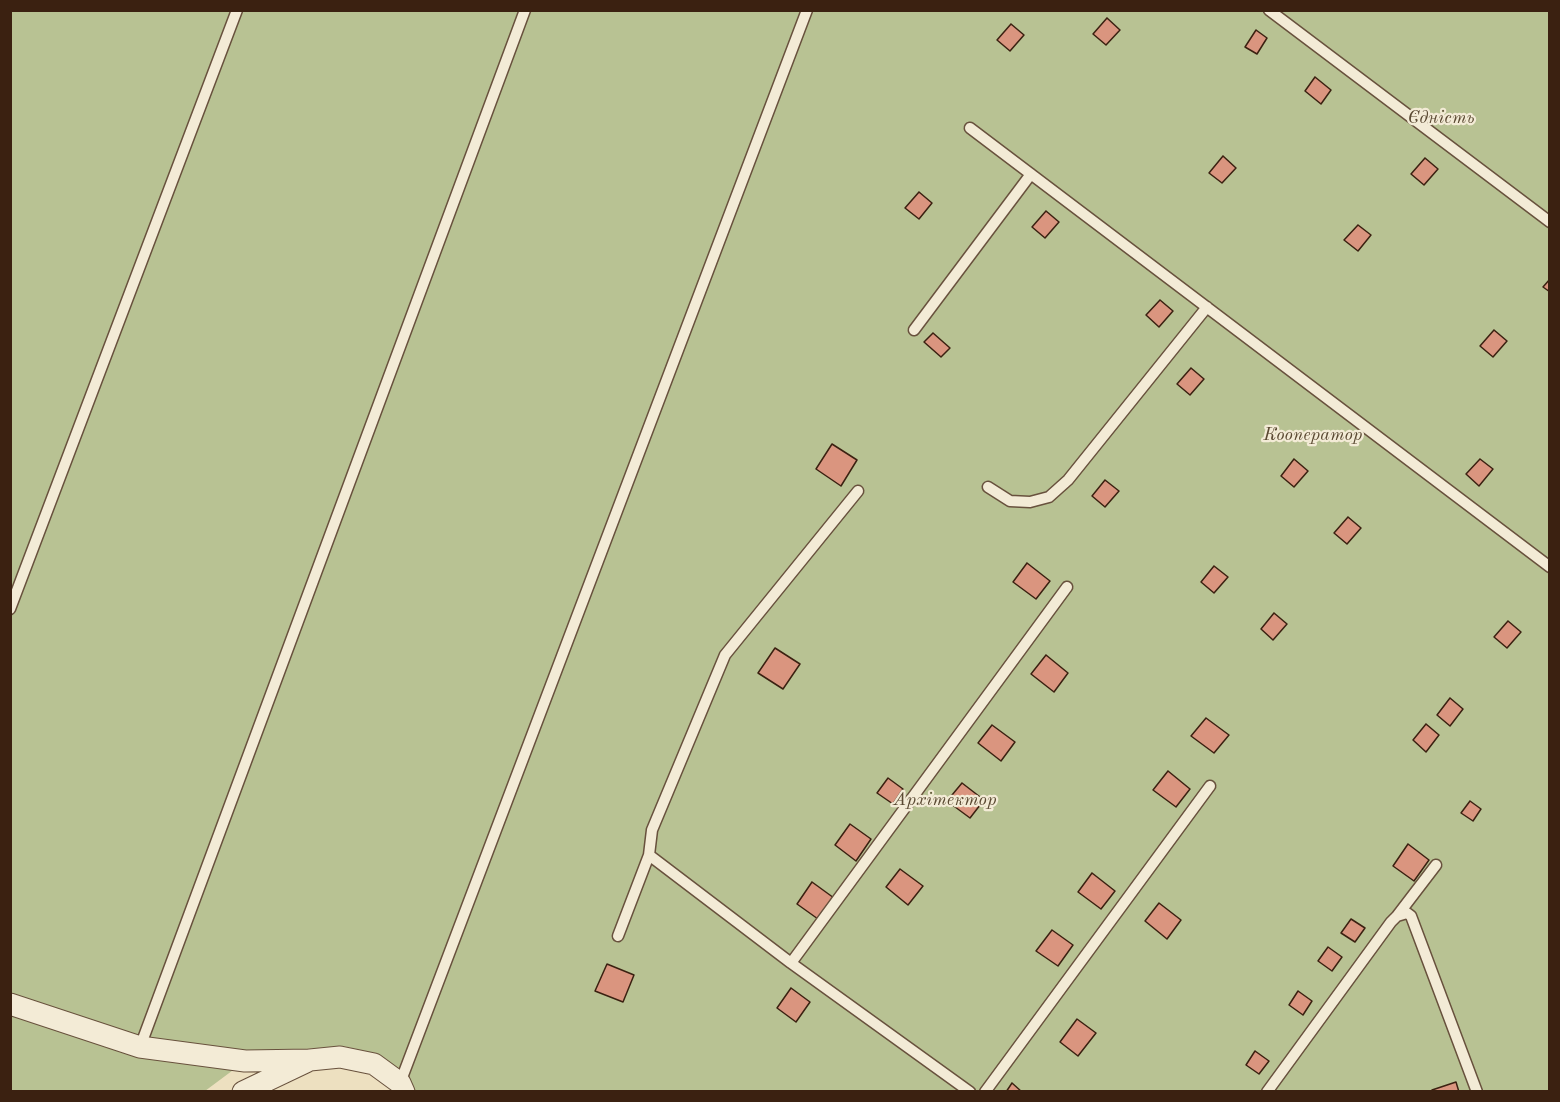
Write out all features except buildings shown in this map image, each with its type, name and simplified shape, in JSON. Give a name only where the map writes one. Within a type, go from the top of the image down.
[{"type":"street","points":[[10,1004],[140,1047],[245,1061],[340,1057],[374,1064],[402,1087]]},
{"type":"street","points":[[243,1092],[310,1060]]},
{"type":"lane","points":[[10,609],[237,10]]},
{"type":"lane","points":[[140,1047],[525,10]]},
{"type":"lane","points":[[402,1087],[807,10]]},
{"type":"lane","points":[[1269,10],[1550,222]]},
{"type":"lane","points":[[970,128],[1550,567]]},
{"type":"lane","points":[[914,330],[1030,174]]},
{"type":"lane","points":[[988,487],[1010,501],[1030,502],[1049,497],[1068,480],[1207,307]]},
{"type":"lane","points":[[618,936],[650,855],[652,830],[725,655],[858,491]]},
{"type":"lane","points":[[791,963],[1067,587]]},
{"type":"lane","points":[[985,1092],[1210,786]]},
{"type":"lane","points":[[650,855],[791,963],[970,1092]]},
{"type":"lane","points":[[1267,1092],[1390,922],[1436,865]]},
{"type":"lane","points":[[1397,916],[1407,913],[1411,916],[1477,1092]]},
{"type":"green space","points":[[10,11],[1549,11],[1549,1091],[414,1092],[409,1082],[378,1054],[343,1046],[256,1053],[205,1091],[11,1091]]},
{"type":"park label","name":"Єдність","points":[[1441,118]]},
{"type":"park label","name":"Кооператор","points":[[1313,435]]},
{"type":"park label","name":"Архітектор","points":[[945,800]]}]
